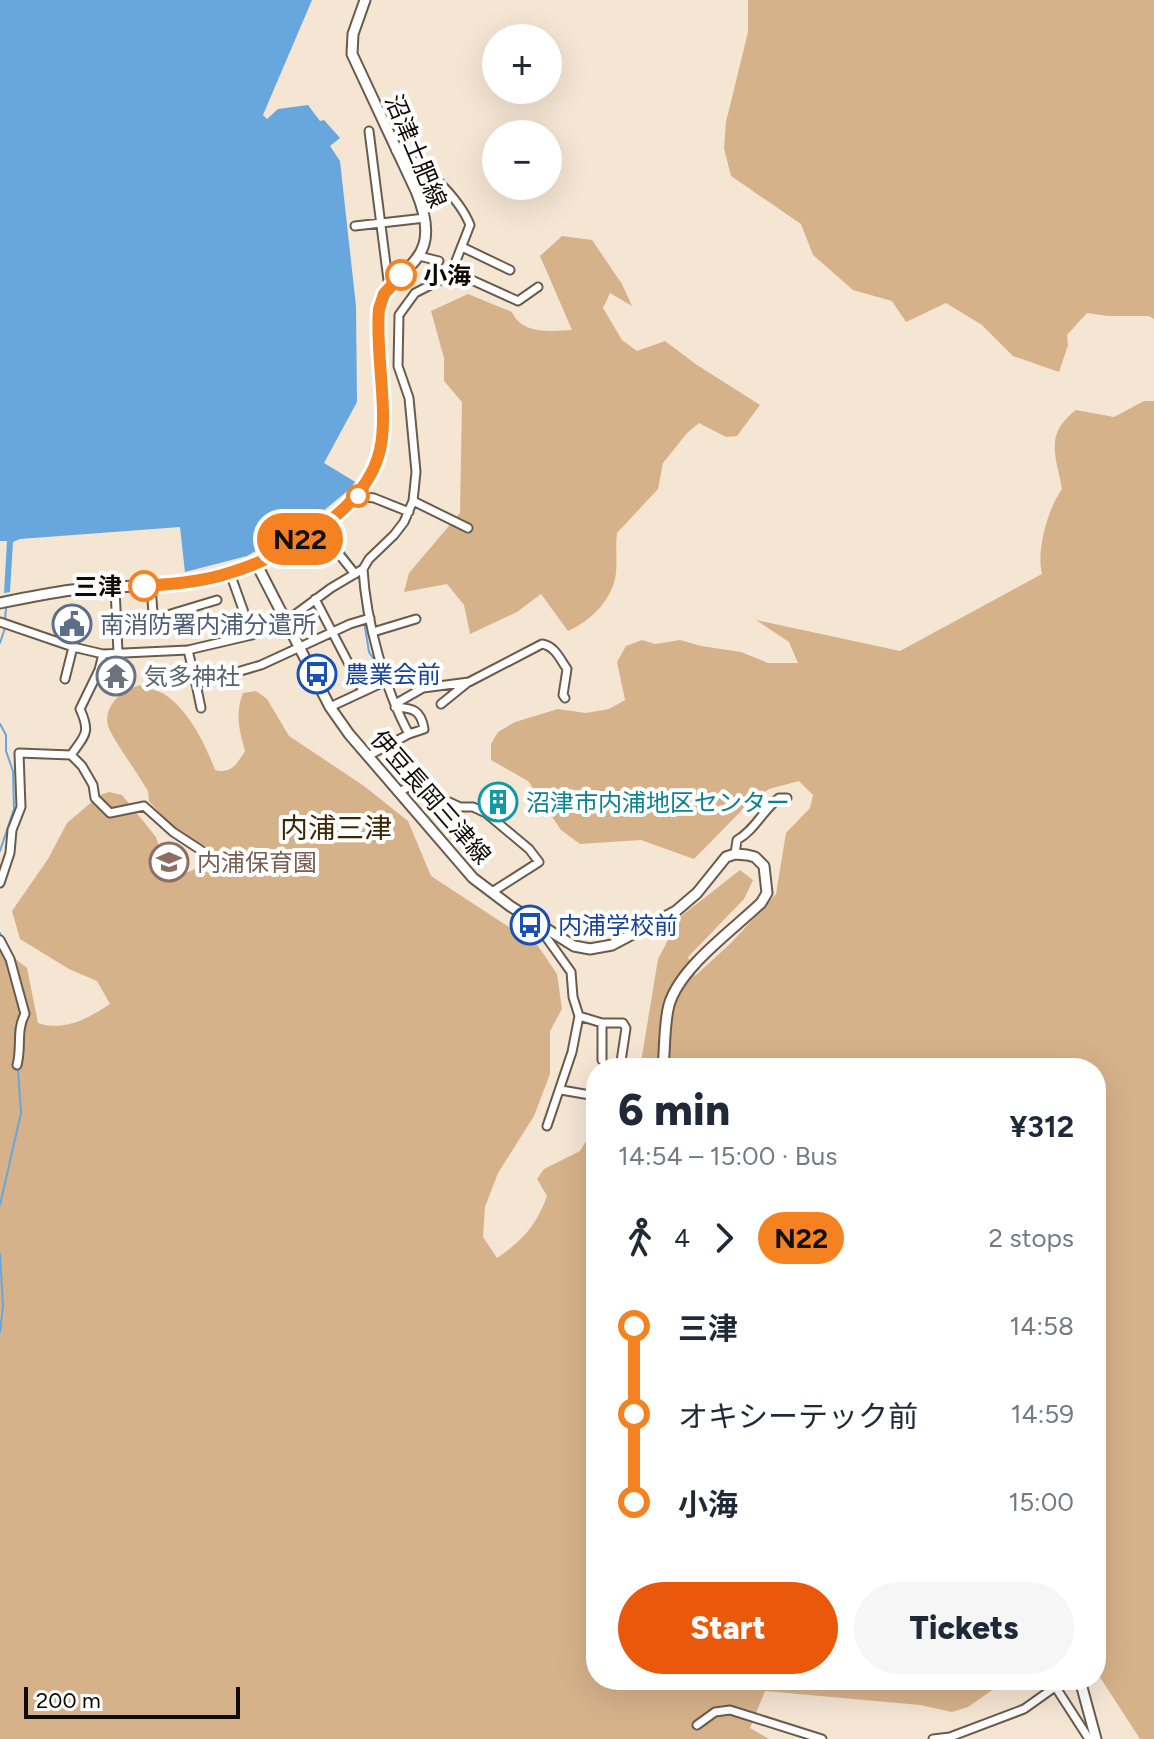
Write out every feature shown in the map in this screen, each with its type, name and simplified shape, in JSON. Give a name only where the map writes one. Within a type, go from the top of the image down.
[{"type":"main road","name":"沼津土肥線","points":[[365,0],[353,34],[352,54],[421,204],[425,239],[419,256]]},
{"type":"main road","points":[[0,603],[74,589],[151,586],[230,573],[256,563],[328,522],[358,496],[376,463],[382,439],[379,309],[389,288],[419,256]]},
{"type":"main road","name":"伊豆長岡三津線","points":[[256,563],[330,707],[368,756],[473,878],[536,923],[574,946],[590,949],[612,945],[687,904],[726,857],[735,854]]},
{"type":"main road","points":[[664,1058],[669,1005],[680,983],[695,964],[761,903],[767,893],[764,866],[755,857],[735,854]]},
{"type":"main road","points":[[1083,1690],[1096,1739]]},
{"type":"street","points":[[369,131],[389,288]]},
{"type":"street","points":[[1,625],[103,654],[188,650],[252,635],[285,622],[363,569],[394,535],[413,501],[416,472],[409,398],[398,366],[399,315],[415,293],[452,271],[470,225],[451,195],[408,155],[396,151]]},
{"type":"street","points":[[421,204],[451,195]]},
{"type":"street","points":[[355,226],[425,218]]},
{"type":"street","points":[[462,247],[510,270]]},
{"type":"street","points":[[419,256],[439,261]]},
{"type":"street","points":[[452,271],[518,301],[538,287]]},
{"type":"street","points":[[358,496],[374,498],[409,512]]},
{"type":"street","points":[[413,501],[468,528]]},
{"type":"street","points":[[318,528],[355,574]]},
{"type":"street","points":[[363,569],[373,632],[395,705],[409,734]]},
{"type":"street","points":[[230,573],[252,635]]},
{"type":"street","points":[[117,631],[154,627],[151,586]]},
{"type":"street","points":[[115,588],[118,653]]},
{"type":"street","points":[[315,599],[363,691]]},
{"type":"street","points":[[154,619],[217,600]]},
{"type":"street","points":[[196,684],[261,665],[370,618]]},
{"type":"street","points":[[373,632],[416,619]]},
{"type":"street","points":[[441,704],[469,682],[542,644],[549,645],[567,669],[565,698]]},
{"type":"street","points":[[65,679],[73,647]]},
{"type":"street","points":[[188,650],[201,708]]},
{"type":"street","points":[[71,755],[87,731],[80,709],[99,670],[103,654]]},
{"type":"street","points":[[330,707],[388,680]]},
{"type":"street","points":[[395,705],[423,688],[469,682]]},
{"type":"street","points":[[368,756],[424,729],[415,709],[395,705]]},
{"type":"street","points":[[0,883],[10,853],[12,830],[21,807],[16,771],[19,753],[71,755],[93,785],[95,798],[110,813],[144,806],[173,832],[219,862]]},
{"type":"street","points":[[399,792],[412,785],[460,807],[473,807],[486,813],[529,849],[539,862],[492,892]]},
{"type":"street","points":[[735,854],[737,840],[748,834],[768,807],[779,798],[787,798]]},
{"type":"street","points":[[536,923],[571,972],[573,997],[579,1016],[561,1090],[547,1126]]},
{"type":"street","points":[[0,940],[10,959],[25,1014],[19,1025],[21,1051],[17,1065]]},
{"type":"street","points":[[579,1016],[602,1023],[623,1023],[626,1028],[622,1058]]},
{"type":"street","points":[[602,1023],[602,1058]]},
{"type":"street","points":[[561,1090],[586,1094]]},
{"type":"street","points":[[933,1739],[950,1737],[1024,1709],[1045,1690]]},
{"type":"street","points":[[1058,1690],[1089,1739]]},
{"type":"street","points":[[697,1725],[715,1712],[730,1710],[822,1739]]},
{"type":"shaded area","points":[[748,0],[1154,0],[1154,319],[1149,316],[1087,313],[1067,335],[1068,345],[1059,372],[1013,356],[982,325],[946,303],[906,322],[892,301],[853,290],[813,255],[801,224],[731,176],[724,148],[726,122],[748,32]]},
{"type":"shaded area","points":[[562,236],[592,240],[622,284],[632,306],[610,293],[603,308],[622,340],[637,351],[665,341],[760,405],[737,436],[726,437],[699,423],[687,433],[663,463],[658,489],[617,533],[612,588],[603,603],[584,622],[568,631],[541,594],[517,612],[470,634],[464,605],[447,584],[404,592],[409,573],[460,513],[462,402],[444,381],[444,358],[431,311],[468,294],[512,312],[523,325],[530,328],[572,330],[540,256]]},
{"type":"shaded area","points":[[1144,401],[1154,401],[1154,1739],[1140,1739],[1106,1686],[1106,1058],[642,1058],[658,959],[680,917],[740,870],[753,880],[744,899],[688,957],[695,976],[732,942],[776,894],[786,833],[810,808],[813,795],[799,781],[769,789],[747,805],[694,859],[641,840],[580,844],[561,830],[528,781],[491,760],[491,744],[498,732],[515,722],[558,709],[586,713],[609,709],[625,700],[617,662],[626,646],[642,640],[655,644],[680,640],[741,652],[768,663],[798,663],[789,642],[756,620],[900,651],[1042,574],[1044,530],[1062,489],[1055,455],[1059,428],[1076,410],[1114,417]]},
{"type":"shaded area","points":[[140,685],[173,701],[201,739],[215,770],[225,771],[233,767],[245,751],[239,708],[243,693],[256,691],[267,699],[289,736],[364,786],[408,821],[431,876],[538,946],[557,974],[562,1009],[550,1031],[550,1074],[534,1116],[498,1173],[485,1207],[483,1237],[497,1258],[514,1245],[533,1224],[547,1196],[537,1179],[544,1169],[580,1151],[586,1141],[586,1690],[993,1690],[968,1707],[952,1712],[920,1705],[765,1691],[750,1728],[769,1739],[0,1739],[0,947],[27,968],[38,1023],[67,1025],[85,1019],[110,1004],[97,981],[69,969],[20,939],[12,911],[48,859],[67,823],[100,795],[109,792],[122,795],[156,837],[158,864],[169,880],[195,869],[224,877],[221,854],[176,831],[149,801],[148,791],[108,726],[111,705],[127,691]]},
{"type":"water","points":[[0,0],[312,0],[263,115],[267,119],[278,109],[308,105],[320,121],[324,120],[340,138],[330,146],[340,161],[356,306],[357,402],[324,463],[357,483],[322,512],[247,556],[185,572],[180,527],[20,539],[13,542],[10,592],[4,593],[7,541],[0,541]]},
{"type":"waterway","points":[[326,528],[356,568]]},
{"type":"waterway","points":[[359,574],[364,615]]},
{"type":"waterway","points":[[5,620],[6,608]]},
{"type":"waterway","points":[[364,621],[369,652],[379,667]]},
{"type":"waterway","points":[[0,643],[5,628]]},
{"type":"waterway","points":[[0,724],[6,735],[6,751],[13,771],[14,809],[0,851]]},
{"type":"waterway","points":[[0,933],[13,957]]},
{"type":"waterway","points":[[16,1037],[15,1030],[22,1013]]},
{"type":"waterway","points":[[0,1205],[21,1113],[18,1069]]},
{"type":"waterway","points":[[0,1254],[3,1306],[0,1332]]},
{"type":"bus line","name":"N22","points":[[144,586],[212,578],[256,563],[328,522],[358,496],[371,476],[382,439],[379,309],[384,294],[401,275]]},
{"type":"place","name":"小海","points":[[401,275]]},
{"type":"place","name":"三津","points":[[144,586]]},
{"type":"place","name":"南消防署内浦分遣所","points":[[72,624]]},
{"type":"place","name":"農業会前","points":[[317,674]]},
{"type":"place","name":"気多神社","points":[[116,676]]},
{"type":"place","name":"沼津市内浦地区センター","points":[[498,802]]},
{"type":"place","name":"内浦保育園","points":[[169,862]]},
{"type":"place","name":"内浦学校前","points":[[530,925]]},
{"type":"district","name":"内浦三津","points":[[336,828]]}]
